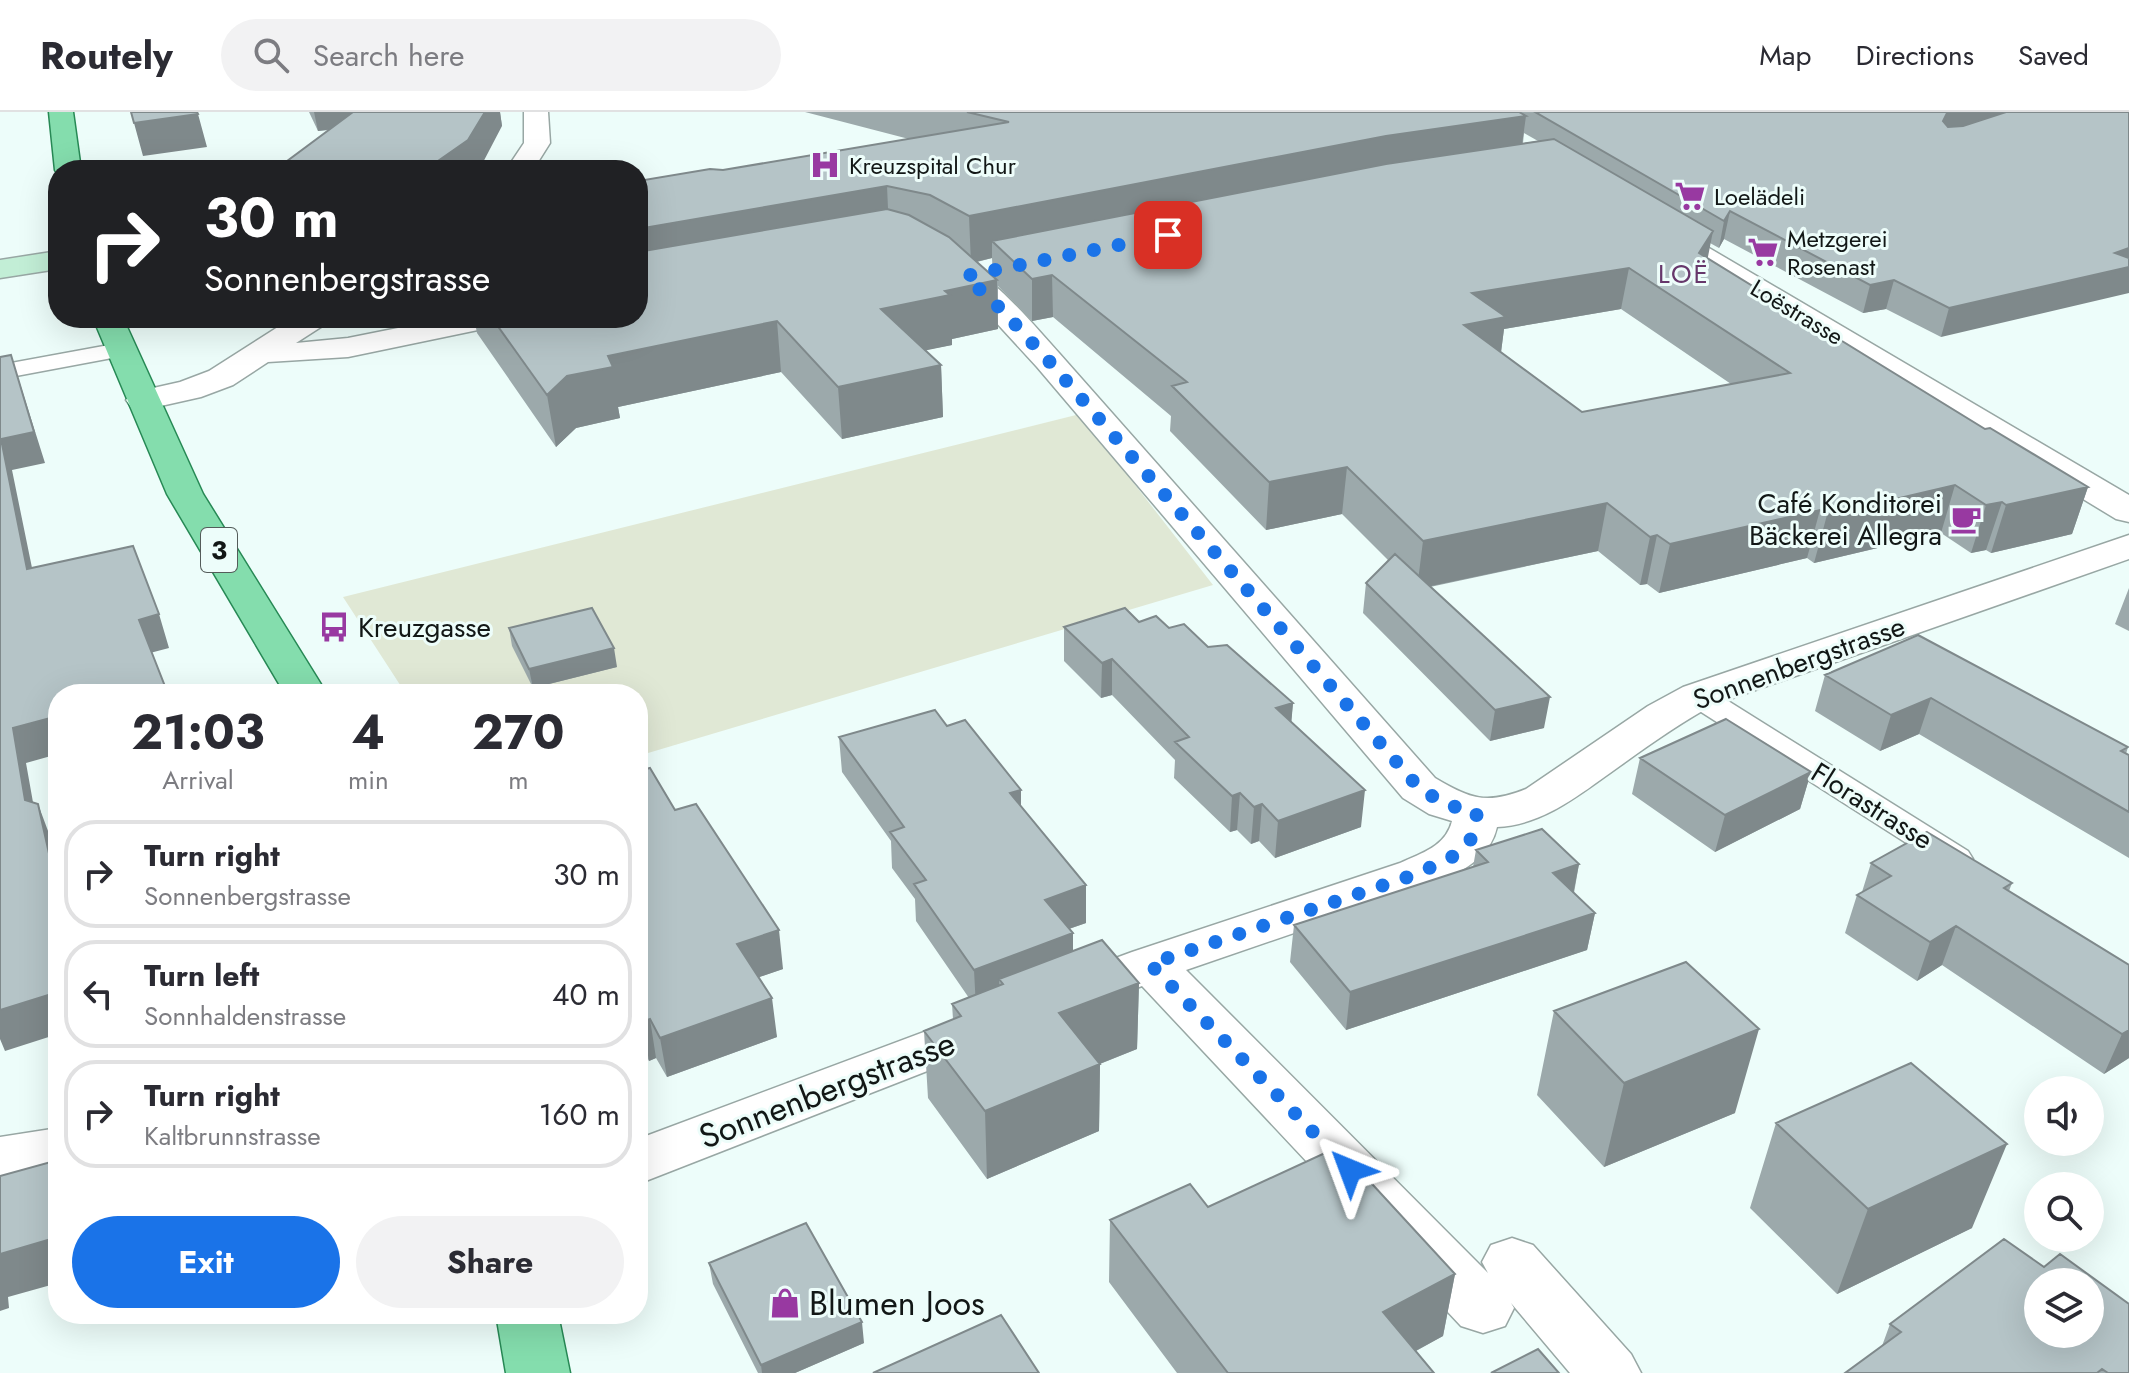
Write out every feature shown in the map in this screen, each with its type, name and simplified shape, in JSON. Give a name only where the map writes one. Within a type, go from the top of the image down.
[{"type":"main road","points":[[61,112],[67,160]]},
{"type":"main road","points":[[0,269],[48,262]]},
{"type":"main road","name":"3","points":[[112,328],[185,494],[300,684]]},
{"type":"main road","points":[[529,1324],[538,1373]]},
{"type":"street","points":[[527,160],[538,145],[541,128],[536,112]]},
{"type":"street","name":"Loëstrasse","points":[[1674,239],[2129,511]]},
{"type":"street","points":[[967,270],[1419,788],[1445,804],[1477,813]]},
{"type":"street","points":[[143,400],[207,384],[265,352],[299,328]]},
{"type":"street","points":[[265,352],[297,353],[328,349],[438,328]]},
{"type":"street","name":"Sonnenbergstrasse","points":[[648,1158],[1150,964],[1417,874],[1452,857],[1471,839],[1477,813],[1510,812],[1542,799],[1663,715],[1698,696],[2129,546]]},
{"type":"street","points":[[1150,964],[1498,1285],[1609,1373]]},
{"type":"street","points":[[0,1159],[48,1151]]},
{"type":"lane","points":[[0,372],[120,350]]},
{"type":"lane","name":"Florastrasse","points":[[1698,696],[1982,875]]},
{"type":"green space","points":[[1080,414],[1213,585],[648,753],[648,684],[400,684],[343,597]]},
{"type":"building","points":[[131,112],[197,112],[198,114],[134,123]]},
{"type":"building","points":[[353,112],[485,112],[468,140],[439,160],[288,160]]},
{"type":"building","points":[[967,112],[1519,112],[1526,116],[1386,136],[969,216],[930,195],[887,186],[648,227],[648,179],[710,169],[723,170],[1009,122]]},
{"type":"building","points":[[1535,112],[1950,112],[1943,121],[1948,127],[1963,126],[2006,112],[2129,112],[2129,248],[2115,253],[2129,258],[2129,267],[1949,308],[1894,280],[1870,285],[1730,211],[1724,221]]},
{"type":"building","points":[[1554,139],[1713,231],[1699,253],[1985,429],[1990,428],[2088,487],[2006,505],[2002,502],[1986,505],[1955,485],[1827,515],[1820,510],[1670,544],[1657,535],[1650,537],[1607,503],[1423,541],[1347,467],[1269,482],[1172,386],[1187,382],[1052,275],[1032,279],[992,241],[1386,164]],"holes":[[[1629,268],[1790,373],[1582,412],[1464,325],[1506,317],[1472,293]]]},
{"type":"building","points":[[887,209],[909,215],[949,237],[997,280],[945,291],[950,295],[881,309],[941,365],[838,387],[777,321],[608,356],[613,367],[567,376],[547,395],[499,328],[648,328],[648,250]]},
{"type":"building","points":[[11,355],[34,432],[1,439],[27,569],[133,546],[159,614],[139,620],[164,684],[48,684],[48,719],[13,728],[25,800],[38,804],[48,849],[48,995],[0,1010],[0,357]]},
{"type":"building","points":[[1395,554],[1550,697],[1495,710],[1366,583]]},
{"type":"building","points":[[592,608],[614,648],[529,669],[509,628]]},
{"type":"building","points":[[1125,608],[1139,622],[1156,616],[1169,628],[1184,624],[1208,647],[1227,645],[1293,703],[1276,708],[1365,790],[1278,821],[1262,804],[1254,807],[1240,793],[1232,796],[1175,742],[1189,737],[1112,659],[1102,663],[1064,627]]},
{"type":"building","points":[[1918,635],[2128,747],[2121,751],[2129,755],[2129,812],[1931,698],[1891,715],[1825,675]]},
{"type":"building","points":[[935,710],[947,726],[965,720],[1021,790],[1010,793],[1086,885],[1045,900],[1073,933],[974,970],[914,884],[926,880],[890,832],[904,827],[839,737]]},
{"type":"building","points":[[1726,719],[1811,772],[1725,815],[1640,758]]},
{"type":"building","points":[[648,768],[675,810],[696,804],[779,930],[737,944],[772,998],[660,1038],[648,1020]]},
{"type":"building","points":[[1542,829],[1579,864],[1553,873],[1595,913],[1350,992],[1294,925],[1488,862],[1476,850]]},
{"type":"building","points":[[1927,832],[2012,883],[2004,888],[2129,965],[2129,1030],[2122,1034],[1956,926],[1930,942],[1857,895],[1891,876],[1871,863]]},
{"type":"building","points":[[1102,940],[1139,983],[1059,1013],[1100,1064],[985,1111],[924,1031],[961,1016],[952,1004],[1003,984],[999,979]]},
{"type":"building","points":[[1686,962],[1759,1029],[1624,1083],[1554,1011]]},
{"type":"building","points":[[1911,1063],[2007,1144],[1868,1209],[1776,1123]]},
{"type":"building","points":[[1338,1147],[1455,1274],[1383,1312],[1434,1373],[1228,1373],[1110,1220],[1190,1184],[1208,1207]]},
{"type":"building","points":[[48,1163],[48,1240],[0,1254],[0,1176]]},
{"type":"building","points":[[806,1223],[862,1322],[761,1365],[709,1263]]},
{"type":"building","points":[[2004,1239],[2044,1267],[2060,1254],[2079,1268],[2024,1268],[2024,1348],[2104,1348],[2104,1286],[2129,1304],[2129,1373],[2108,1373],[2102,1369],[2097,1373],[1845,1373],[1901,1332],[1890,1324]]},
{"type":"building","points":[[1001,1315],[1039,1373],[873,1373]]},
{"type":"building","points":[[1538,1349],[1559,1373],[1491,1373]]},
{"type":"place","name":"Kreuzspital Chur","points":[[825,165]]},
{"type":"place","name":"Loelädeli","points":[[1690,196]]},
{"type":"place","name":"Metzgerei Rosenast","points":[[1763,252]]},
{"type":"place","name":"Café Konditorei Bäckerei Allegra","points":[[1966,519]]},
{"type":"place","name":"Kreuzgasse","points":[[334,627]]},
{"type":"place","name":"Blumen Joos","points":[[785,1303]]},
{"type":"district","name":"LOË","points":[[1684,274]]},
{"type":"route","points":[[1168,235],[965,276],[1003,311],[1048,360],[1419,788],[1445,804],[1477,813],[1471,839],[1452,857],[1417,874],[1150,964],[1350,1170]]}]
